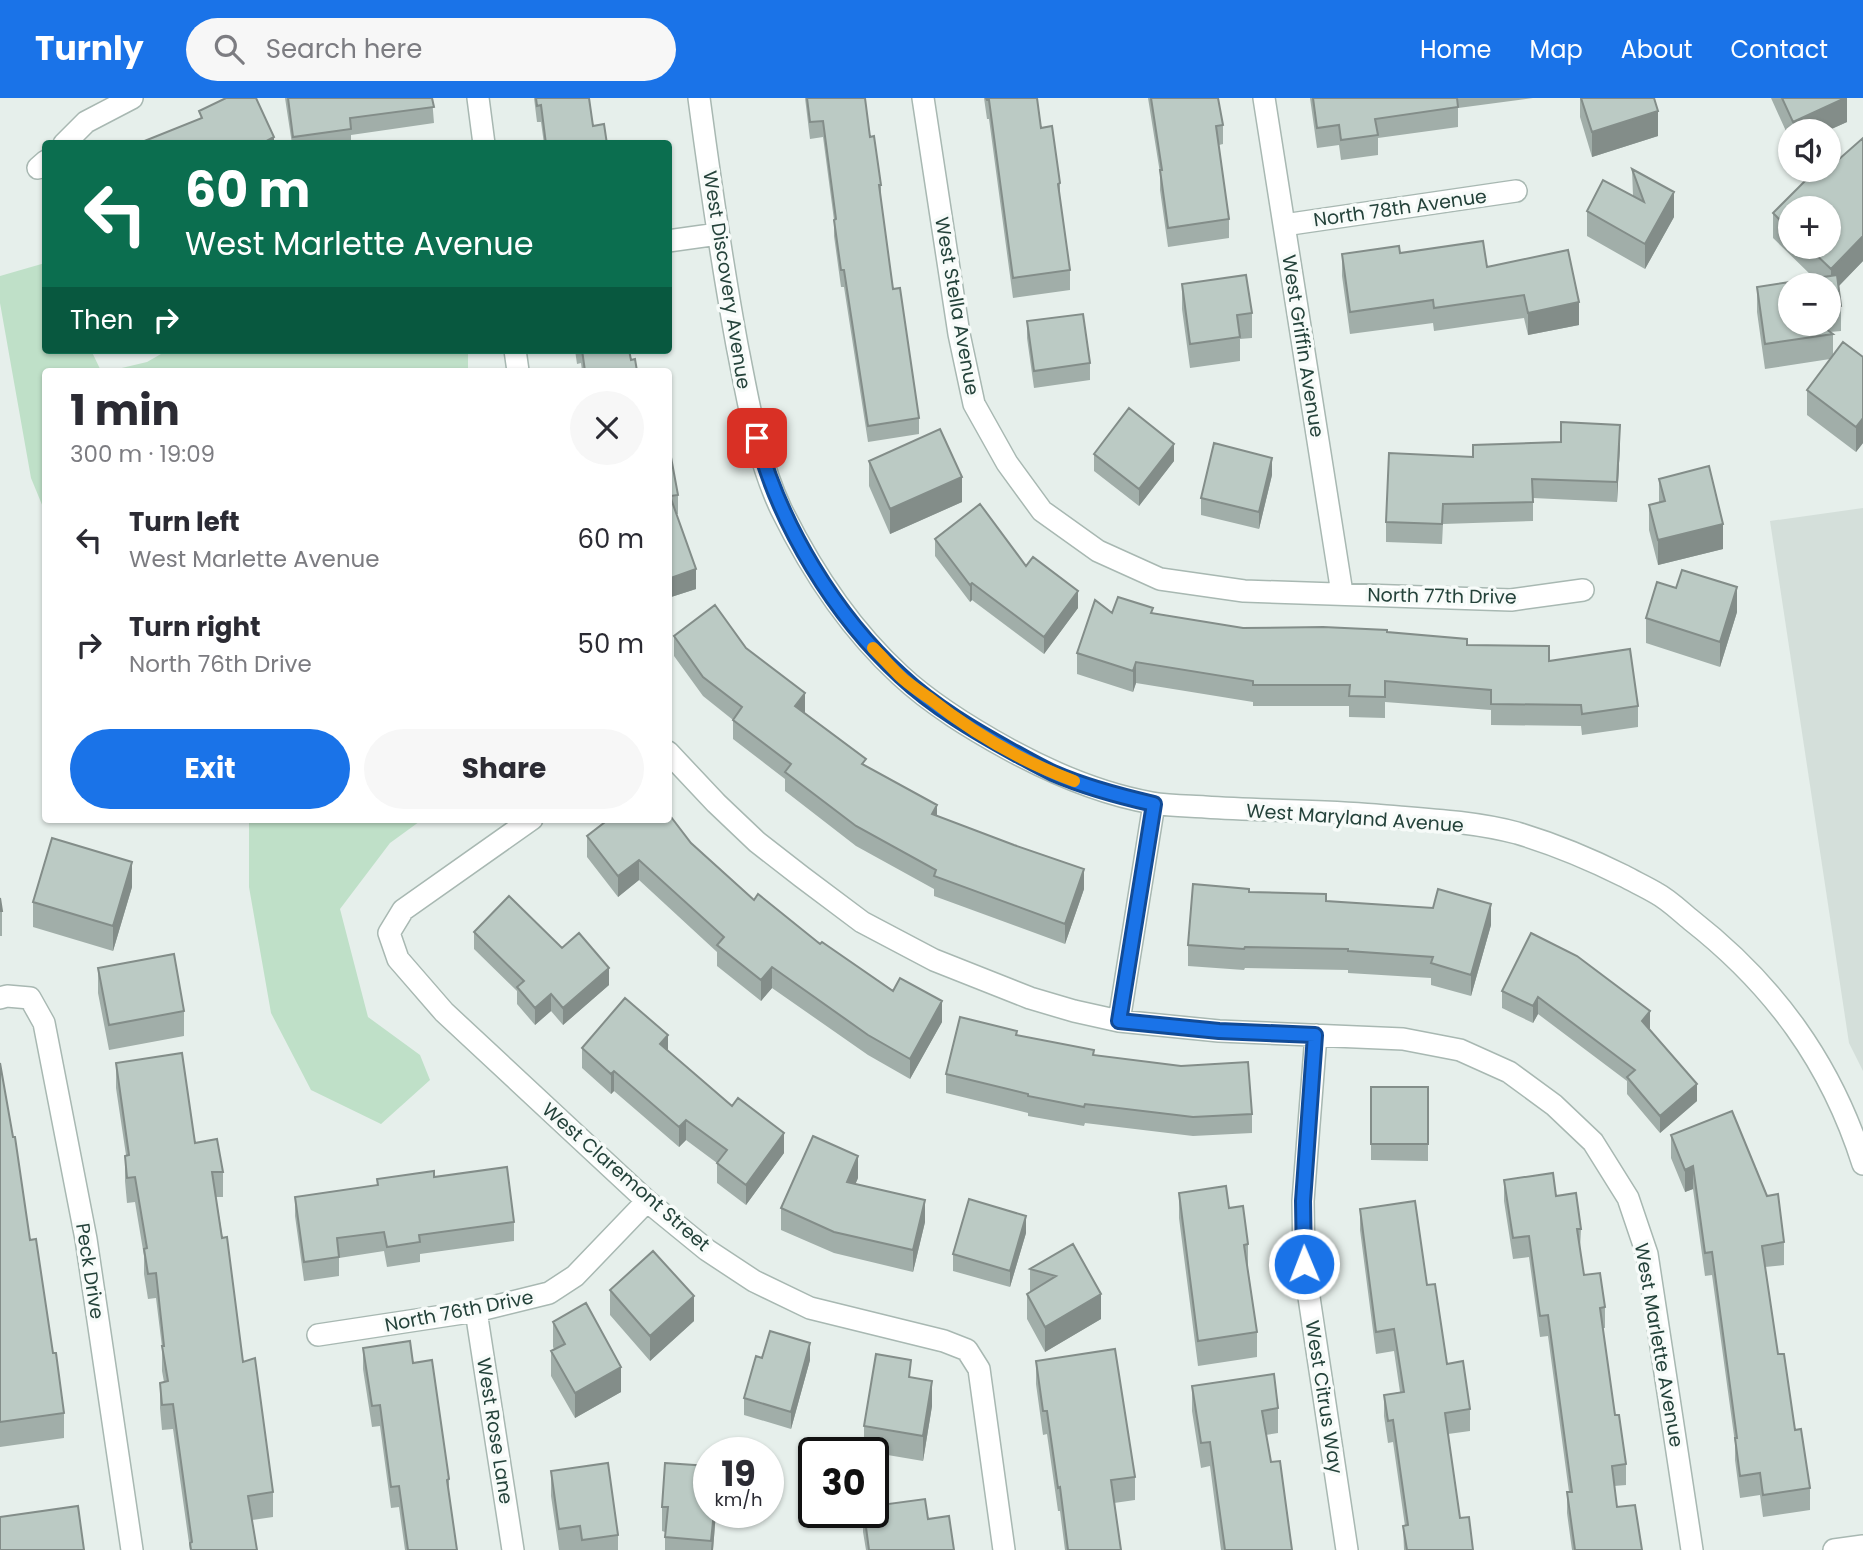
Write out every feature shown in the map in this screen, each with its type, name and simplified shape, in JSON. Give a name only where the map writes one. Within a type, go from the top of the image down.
[{"type":"street","points":[[68,140],[86,122],[132,98]]},
{"type":"street","points":[[478,98],[483,140]]},
{"type":"street","name":"West Discovery Avenue","points":[[699,98],[718,234],[748,401],[762,457],[779,504],[799,544],[841,610],[901,677],[982,735],[1052,773],[1103,792],[1154,804]]},
{"type":"street","name":"West Stella Avenue","points":[[923,98],[959,334],[974,404],[1007,463],[1042,511],[1098,551],[1160,579],[1244,591],[1342,593]]},
{"type":"street","name":"West Griffin Avenue","points":[[1264,98],[1342,593]]},
{"type":"street","name":"North 78th Avenue","points":[[1284,225],[1516,191]]},
{"type":"street","points":[[672,240],[718,234]]},
{"type":"street","name":"North 77th Drive","points":[[1342,593],[1511,600],[1583,590]]},
{"type":"street","name":"West Marlette Avenue","points":[[672,756],[757,842],[862,922],[934,960],[1030,998],[1119,1021],[1219,1031],[1404,1039],[1460,1050],[1508,1072],[1554,1105],[1593,1142],[1628,1198],[1647,1254],[1692,1550]]},
{"type":"street","points":[[1119,1021],[1154,804]]},
{"type":"street","name":"West Maryland Avenue","points":[[1154,804],[1369,815],[1456,823],[1513,832],[1593,861],[1658,893],[1716,939],[1751,973],[1802,1035],[1841,1105],[1863,1164]]},
{"type":"street","name":"West Claremont Street","points":[[526,823],[403,910],[389,933],[398,959],[444,1012],[647,1201],[706,1250],[754,1281],[810,1308],[944,1341],[967,1350],[979,1369],[1004,1550]]},
{"type":"street","name":"Peck Drive","points":[[0,998],[30,998],[44,1023],[86,1240],[132,1550]]},
{"type":"street","name":"West Citrus Way","points":[[1315,1035],[1303,1201],[1304,1264],[1347,1550]]},
{"type":"street","name":"North 76th Drive","points":[[318,1335],[477,1311],[549,1293],[575,1276],[647,1201]]},
{"type":"street","name":"West Rose Lane","points":[[477,1311],[513,1550]]},
{"type":"street","points":[[1835,1550],[1863,1546]]},
{"type":"shaded area","points":[[1863,508],[1863,1071],[1849,1043],[1770,521]]},
{"type":"green space","points":[[42,264],[42,354],[93,354],[100,368],[42,368],[42,505],[31,478],[0,303],[0,276]]},
{"type":"green space","points":[[161,354],[468,354],[468,368],[122,368],[147,362]]},
{"type":"green space","points":[[249,823],[418,823],[390,843],[340,909],[368,1017],[420,1055],[430,1080],[381,1124],[311,1090],[271,1013],[249,887]]},
{"type":"building","points":[[226,98],[256,98],[274,137],[268,140],[147,140],[202,118],[199,111]]},
{"type":"building","points":[[288,98],[432,98],[434,107],[350,118],[351,129],[293,137]]},
{"type":"building","points":[[536,98],[589,98],[593,126],[604,124],[606,140],[545,140],[541,105],[537,106]]},
{"type":"building","points":[[807,98],[865,98],[870,137],[874,136],[893,289],[900,288],[919,418],[868,426],[844,270],[841,270],[823,121],[810,122]]},
{"type":"building","points":[[986,98],[1037,98],[1041,128],[1052,126],[1070,270],[1013,278],[989,100]]},
{"type":"building","points":[[1151,98],[1218,98],[1223,125],[1216,126],[1229,219],[1168,228]]},
{"type":"building","points":[[1313,98],[1457,98],[1458,107],[1375,119],[1378,135],[1341,140],[1339,125],[1317,128]]},
{"type":"building","points":[[1581,98],[1654,98],[1658,111],[1592,132]]},
{"type":"building","points":[[1782,98],[1845,98],[1800,119],[1792,119]]},
{"type":"building","points":[[1863,138],[1863,236],[1841,259],[1841,196],[1790,196],[1804,182],[1841,182],[1841,157]]},
{"type":"building","points":[[1632,169],[1674,192],[1645,244],[1587,211],[1603,180],[1644,202]]},
{"type":"building","points":[[1483,241],[1487,267],[1568,250],[1579,302],[1528,313],[1524,295],[1434,308],[1433,300],[1350,312],[1342,254],[1399,246],[1400,253]]},
{"type":"building","points":[[1821,259],[1841,259],[1831,269]]},
{"type":"building","points":[[1246,275],[1252,313],[1237,315],[1240,337],[1190,344],[1182,284]]},
{"type":"building","points":[[1778,284],[1778,336],[1819,336],[1765,344],[1757,287]]},
{"type":"building","points":[[1083,314],[1090,363],[1034,371],[1027,321]]},
{"type":"building","points":[[1843,342],[1863,357],[1863,418],[1856,427],[1807,390]]},
{"type":"building","points":[[583,354],[630,354],[631,360],[635,359],[636,368],[585,368]]},
{"type":"building","points":[[1129,408],[1174,444],[1139,489],[1094,454]]},
{"type":"building","points":[[1561,422],[1620,425],[1617,482],[1532,479],[1533,502],[1443,504],[1442,524],[1386,522],[1389,453],[1473,457],[1473,445],[1561,442]]},
{"type":"building","points":[[940,429],[962,477],[890,509],[869,461]]},
{"type":"building","points":[[1214,443],[1272,458],[1259,512],[1201,498]]},
{"type":"building","points":[[672,463],[678,495],[672,496]]},
{"type":"building","points":[[1709,466],[1723,524],[1658,540],[1649,505],[1665,501],[1659,479]]},
{"type":"building","points":[[672,502],[696,569],[672,578]]},
{"type":"building","points":[[980,504],[1026,566],[1033,557],[1078,591],[1044,637],[972,583],[970,585],[935,539]]},
{"type":"building","points":[[1682,570],[1737,587],[1720,642],[1646,618],[1657,582],[1676,588]]},
{"type":"building","points":[[1118,597],[1153,608],[1151,613],[1243,628],[1323,627],[1387,630],[1467,639],[1467,645],[1549,646],[1549,661],[1630,649],[1638,706],[1582,714],[1581,705],[1491,704],[1491,690],[1385,681],[1385,697],[1349,696],[1350,685],[1253,685],[1253,681],[1136,662],[1133,671],[1077,653],[1095,600],[1112,613]]},
{"type":"building","points":[[715,605],[746,648],[805,693],[795,706],[866,759],[862,764],[937,805],[932,814],[1084,869],[1065,924],[934,876],[936,870],[856,826],[785,772],[791,764],[733,720],[742,707],[703,677],[674,636]]},
{"type":"building","points":[[672,818],[691,843],[754,900],[758,894],[820,944],[822,942],[893,991],[900,978],[942,1001],[910,1059],[868,1035],[772,967],[761,980],[717,945],[724,937],[639,860],[618,876],[587,836],[604,823],[672,823]]},
{"type":"building","points":[[52,838],[132,862],[113,926],[33,902]]},
{"type":"building","points":[[1193,884],[1249,889],[1249,892],[1326,894],[1326,901],[1433,908],[1438,889],[1491,904],[1471,975],[1431,963],[1433,957],[1348,949],[1244,949],[1188,945]]},
{"type":"building","points":[[509,896],[562,948],[579,933],[609,968],[563,1008],[551,994],[535,1008],[517,987],[524,981],[474,932]]},
{"type":"building","points":[[1531,933],[1577,956],[1650,1011],[1642,1021],[1697,1084],[1660,1116],[1627,1077],[1635,1070],[1538,997],[1533,1006],[1502,991]]},
{"type":"building","points":[[174,954],[184,1011],[109,1025],[98,968]]},
{"type":"building","points":[[625,998],[668,1035],[660,1044],[732,1106],[738,1098],[784,1133],[746,1185],[717,1163],[727,1150],[686,1120],[679,1127],[614,1071],[611,1074],[582,1048]]},
{"type":"building","points":[[960,1017],[1017,1031],[1016,1035],[1094,1050],[1093,1055],[1181,1066],[1248,1062],[1252,1114],[1193,1117],[1085,1104],[1084,1107],[1028,1096],[946,1074]]},
{"type":"building","points":[[182,1053],[195,1143],[217,1139],[223,1172],[212,1172],[222,1238],[227,1237],[243,1362],[255,1358],[273,1492],[248,1496],[257,1550],[191,1550],[173,1404],[162,1405],[160,1383],[168,1381],[156,1273],[148,1274],[144,1249],[147,1248],[135,1177],[127,1178],[125,1156],[129,1155],[116,1063]]},
{"type":"building","points":[[0,1063],[15,1137],[30,1240],[36,1239],[64,1413],[0,1422]]},
{"type":"building","points":[[1371,1087],[1428,1087],[1428,1144],[1371,1144]]},
{"type":"building","points":[[1732,1111],[1767,1196],[1778,1194],[1784,1242],[1762,1246],[1778,1354],[1784,1354],[1795,1430],[1801,1429],[1810,1488],[1763,1495],[1760,1473],[1740,1476],[1712,1252],[1705,1253],[1693,1166],[1685,1170],[1671,1135]]},
{"type":"building","points":[[813,1136],[858,1156],[847,1182],[925,1200],[913,1250],[834,1232],[781,1208]]},
{"type":"building","points":[[507,1167],[514,1222],[419,1235],[420,1242],[387,1247],[384,1232],[337,1238],[339,1257],[304,1262],[295,1197],[378,1185],[377,1179],[434,1171],[434,1177]]},
{"type":"building","points":[[1553,1173],[1556,1196],[1576,1193],[1581,1229],[1577,1229],[1584,1275],[1600,1273],[1605,1307],[1600,1308],[1615,1415],[1619,1415],[1626,1464],[1612,1466],[1617,1507],[1635,1505],[1642,1550],[1575,1550],[1567,1492],[1572,1492],[1548,1315],[1540,1316],[1529,1236],[1513,1238],[1504,1180]]},
{"type":"building","points":[[1226,1186],[1229,1208],[1243,1206],[1248,1244],[1244,1245],[1257,1332],[1198,1341],[1179,1193]]},
{"type":"building","points":[[969,1199],[1026,1216],[1010,1271],[953,1254]]},
{"type":"building","points":[[1415,1201],[1427,1285],[1435,1284],[1447,1364],[1463,1361],[1470,1409],[1445,1413],[1460,1518],[1469,1517],[1473,1550],[1407,1550],[1403,1526],[1408,1525],[1393,1420],[1388,1421],[1384,1395],[1404,1392],[1394,1329],[1376,1332],[1360,1209]]},
{"type":"building","points":[[1073,1244],[1101,1294],[1045,1327],[1027,1294],[1056,1276],[1030,1269]]},
{"type":"building","points":[[653,1251],[694,1296],[650,1336],[610,1290]]},
{"type":"building","points":[[586,1303],[621,1367],[575,1393],[551,1351],[565,1344],[553,1322]]},
{"type":"building","points":[[770,1331],[810,1343],[791,1412],[744,1398],[756,1356],[762,1358]]},
{"type":"building","points":[[410,1341],[413,1363],[432,1360],[457,1550],[408,1550],[399,1486],[391,1487],[380,1405],[372,1406],[363,1348]]},
{"type":"building","points":[[1115,1349],[1135,1477],[1111,1480],[1121,1550],[1068,1550],[1060,1487],[1058,1488],[1047,1411],[1043,1411],[1036,1361]]},
{"type":"building","points":[[876,1354],[911,1360],[909,1377],[932,1381],[923,1436],[864,1426]]},
{"type":"building","points":[[1274,1374],[1278,1408],[1262,1411],[1271,1462],[1280,1461],[1292,1550],[1225,1550],[1210,1442],[1201,1443],[1192,1386]]},
{"type":"building","points":[[608,1463],[618,1535],[582,1540],[580,1526],[559,1529],[551,1471]]},
{"type":"building","points":[[665,1463],[693,1465],[693,1528],[712,1528],[711,1541],[665,1537],[668,1507],[662,1507]]},
{"type":"building","points":[[925,1499],[928,1519],[949,1516],[954,1550],[869,1550],[866,1528],[889,1528],[889,1504]]},
{"type":"building","points":[[78,1506],[84,1550],[0,1550],[0,1517]]},
{"type":"slow traffic","points":[[873,648],[901,677],[944,710],[1005,748],[1052,773],[1074,781]]},
{"type":"route","points":[[757,438],[779,504],[799,544],[841,610],[901,677],[982,735],[1052,773],[1103,792],[1154,804],[1119,1021],[1219,1031],[1315,1035],[1303,1201],[1304,1264]]}]
